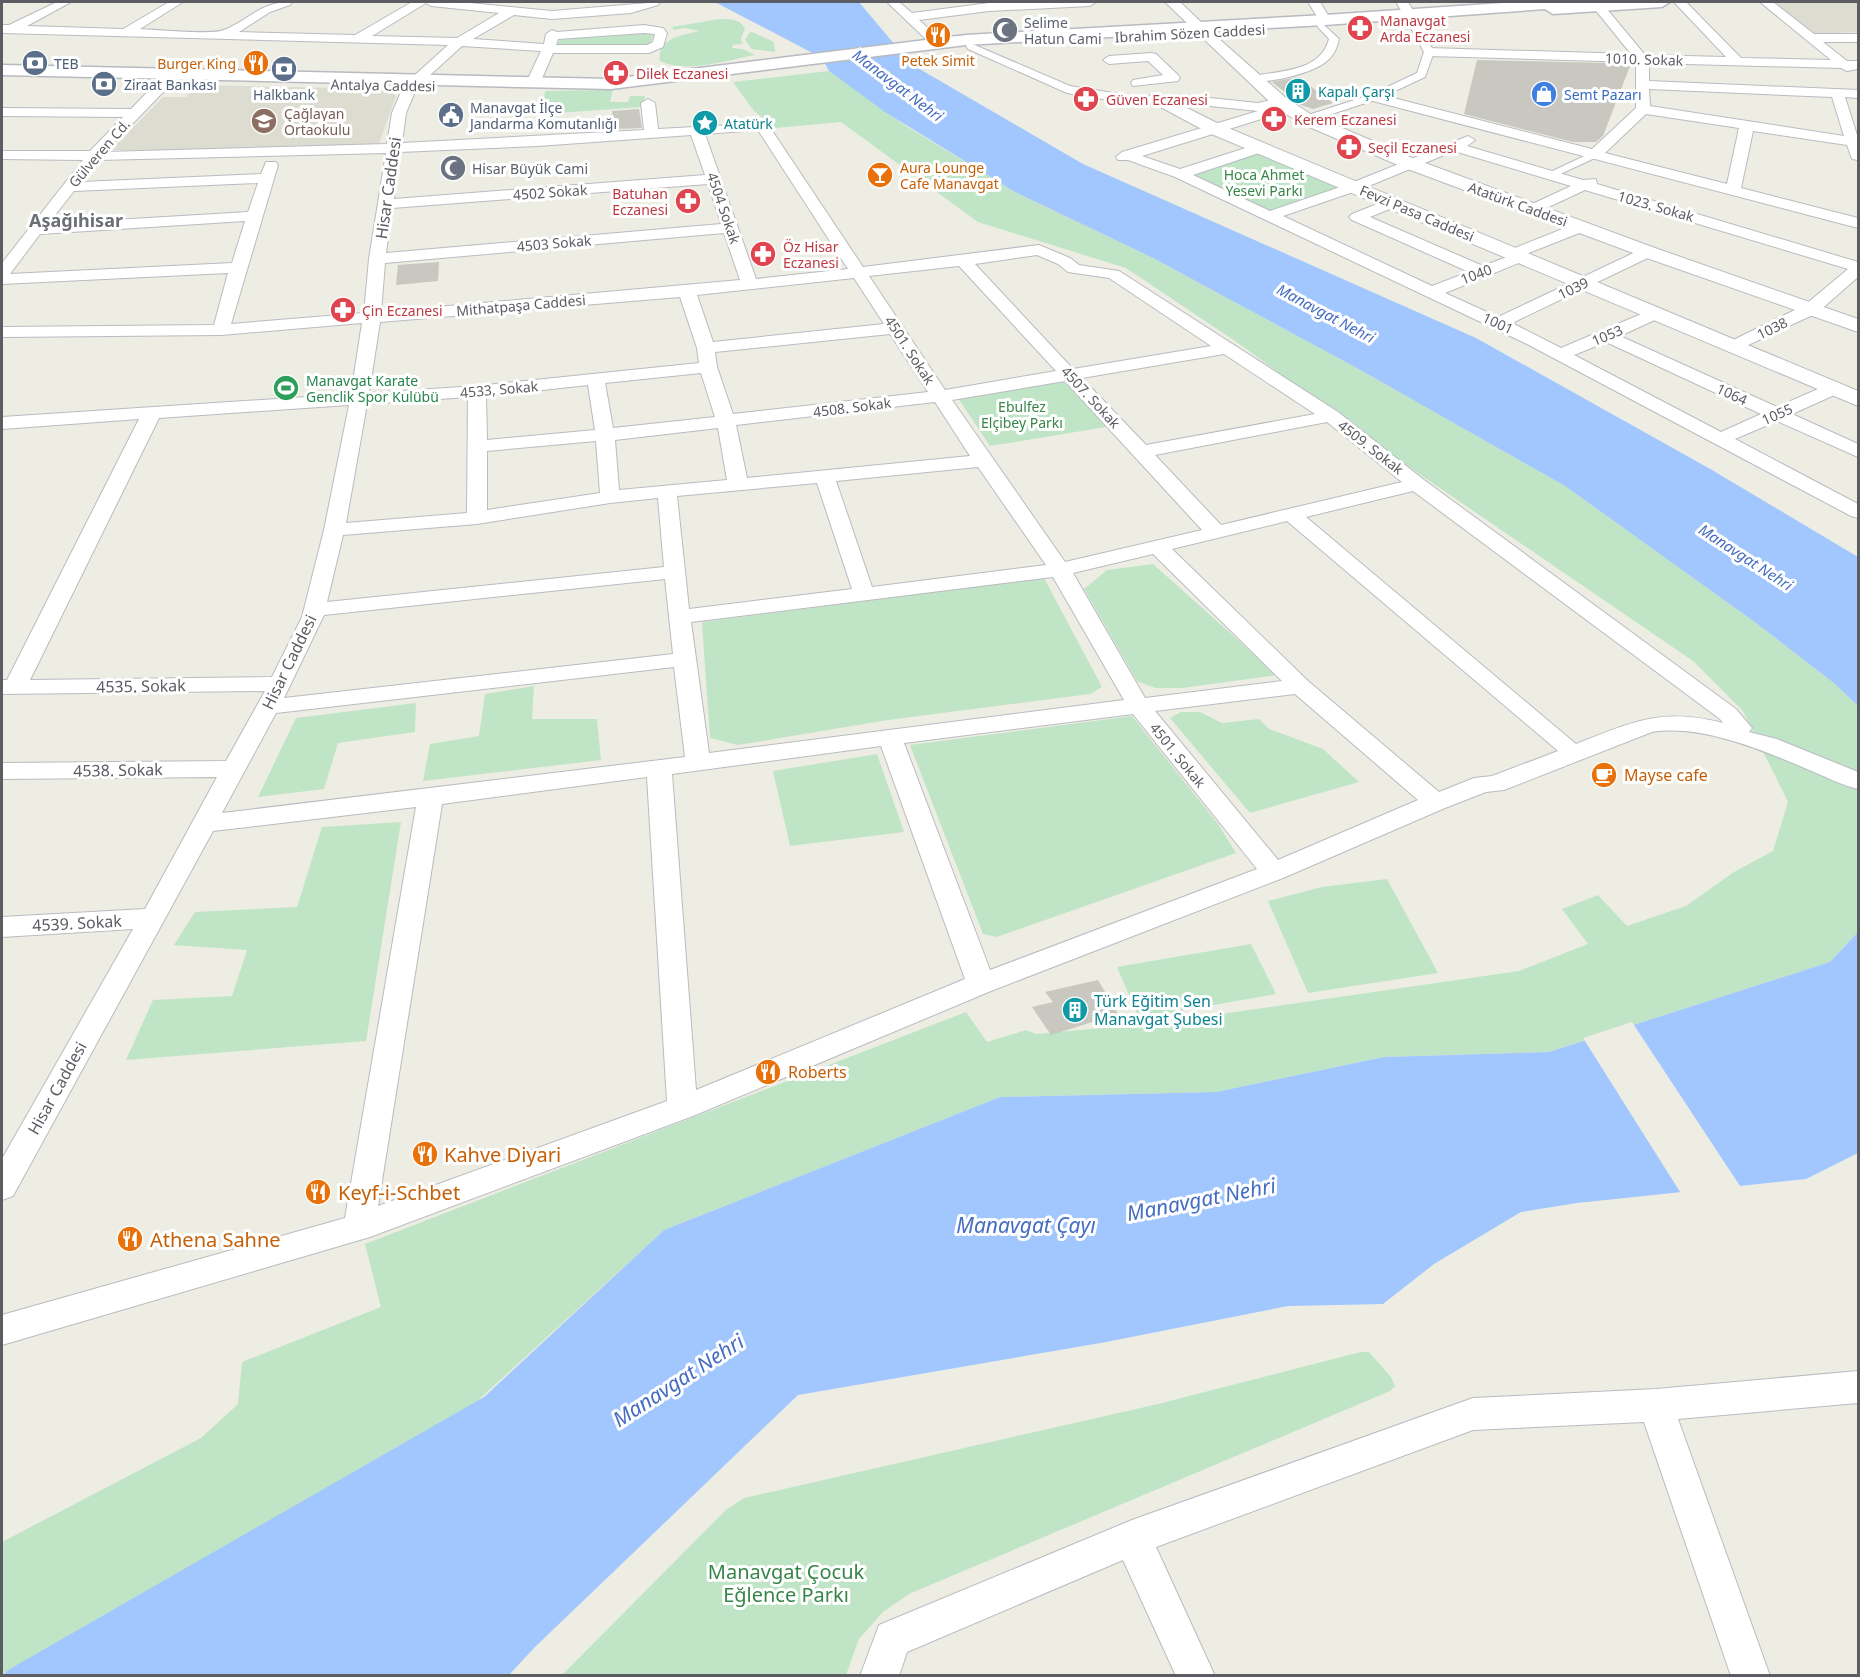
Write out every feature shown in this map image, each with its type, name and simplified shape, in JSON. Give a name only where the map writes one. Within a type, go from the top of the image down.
[{"type":"main road","name":"Ibrahim Sözen Caddesi","points":[[806,61],[923,46],[1324,23],[1407,12],[1576,2]]},
{"type":"main road","name":"Ibrahim Sözen Caddesi","points":[[1407,12],[1662,2]]},
{"type":"main road","name":"Antalya Caddesi","points":[[2,69],[414,83],[533,83],[629,82],[806,61]]},
{"type":"main road","name":"Antalya Caddesi","points":[[2,75],[614,87],[764,66]]},
{"type":"street","points":[[5,32],[65,2]]},
{"type":"street","points":[[124,33],[177,2]]},
{"type":"street","points":[[224,36],[266,9],[286,2]]},
{"type":"street","points":[[356,40],[420,2]]},
{"type":"street","points":[[431,2],[552,15],[631,9],[654,2]]},
{"type":"street","points":[[893,2],[934,40],[969,44]]},
{"type":"street","points":[[910,17],[963,6],[1000,7],[1090,2]]},
{"type":"street","name":"Atatürk Caddesi","points":[[1172,2],[1280,102],[1301,116],[1411,164],[1647,252],[1858,326]]},
{"type":"street","points":[[1254,79],[1305,69],[1322,62],[1334,46],[1334,39],[1314,2]]},
{"type":"street","points":[[1680,2],[1737,61]]},
{"type":"street","points":[[1766,2],[1858,77]]},
{"type":"street","points":[[1550,175],[1595,154],[1643,109],[1642,59],[1597,4]]},
{"type":"street","points":[[1000,7],[1011,20]]},
{"type":"street","points":[[414,83],[459,42],[513,10]]},
{"type":"street","points":[[1215,129],[1265,113],[1301,116],[1374,97],[1421,75],[1429,52],[1407,12]]},
{"type":"street","points":[[533,83],[548,54],[552,15]]},
{"type":"street","points":[[5,32],[459,42],[548,54],[644,29],[662,33],[659,44],[649,49],[548,54],[472,57],[444,56]]},
{"type":"street","points":[[1811,38],[1858,38]]},
{"type":"street","name":"Fevzi Pasa Caddesi","points":[[969,44],[1067,89],[1136,100],[1161,100],[1215,129],[1858,399]]},
{"type":"street","name":"1010. Sokak","points":[[1429,52],[1858,65]]},
{"type":"street","points":[[1130,78],[1158,80],[1173,78],[1152,57],[1109,60],[1130,78],[1143,87],[1143,96],[1136,100]]},
{"type":"street","name":"Gülveren Cd.","points":[[2,273],[95,154],[167,80]]},
{"type":"street","points":[[1158,80],[1181,99]]},
{"type":"street","name":"Hisar Caddesi","points":[[2,1186],[153,918],[268,707],[314,610],[334,530],[359,399],[399,113],[414,83]]},
{"type":"street","points":[[1643,85],[1858,94]]},
{"type":"street","points":[[1837,93],[1855,143],[1858,159]]},
{"type":"street","points":[[1374,97],[1858,223]]},
{"type":"street","points":[[1161,100],[1181,99],[1258,107],[1280,102]]},
{"type":"street","points":[[648,103],[652,135]]},
{"type":"street","points":[[1643,109],[1855,143]]},
{"type":"street","points":[[2,112],[133,114]]},
{"type":"street","name":"4501. Sokak","points":[[2,155],[122,156],[275,153],[652,135],[762,126],[983,461],[1060,570],[1138,705],[1274,872]]},
{"type":"street","points":[[1733,190],[1747,126]]},
{"type":"street","points":[[1269,216],[1354,187],[1499,128]]},
{"type":"street","name":"1001","points":[[1215,129],[1122,157],[1180,174],[1499,324],[1858,512]]},
{"type":"street","name":"4504 Sokak","points":[[697,132],[750,285]]},
{"type":"street","name":"1023. Sokak","points":[[1453,146],[1858,268]]},
{"type":"street","points":[[1180,174],[1260,148]]},
{"type":"street","points":[[221,330],[238,268],[275,153]]},
{"type":"street","points":[[1533,209],[1629,163]]},
{"type":"street","points":[[69,187],[267,178]]},
{"type":"street","name":"4502 Sokak","points":[[386,204],[715,179]]},
{"type":"street","points":[[1392,203],[1357,217],[1483,272]]},
{"type":"street","points":[[35,230],[255,216]]},
{"type":"street","name":"1040","points":[[1432,292],[1483,272],[1581,227]]},
{"type":"street","name":"4503 Sokak","points":[[377,259],[731,228]]},
{"type":"street","name":"Mithatpaşa Caddesi","points":[[2,332],[221,330],[750,285],[1039,250]]},
{"type":"street","name":"4509. Sokak","points":[[1039,250],[1074,268],[1113,274],[1224,349],[1279,381],[1331,416],[1417,484],[1728,714],[1740,728]]},
{"type":"street","name":"1039","points":[[1499,324],[1647,252]]},
{"type":"street","name":"4507. Sokak","points":[[963,261],[1218,533]]},
{"type":"street","points":[[2,279],[238,268]]},
{"type":"street","name":"1038","points":[[1733,347],[1811,309],[1858,268]]},
{"type":"street","points":[[687,291],[706,348],[708,367],[726,422],[738,484]]},
{"type":"street","name":"1053","points":[[1560,354],[1653,314]]},
{"type":"street","points":[[706,348],[896,328]]},
{"type":"street","name":"1064","points":[[1606,336],[1858,451]]},
{"type":"street","name":"4508. Sokak","points":[[478,446],[726,422],[940,396],[1224,349]]},
{"type":"street","name":"4533, Sokak","points":[[2,423],[477,391],[596,381],[708,367]]},
{"type":"street","points":[[596,381],[605,435],[609,496]]},
{"type":"street","name":"1055","points":[[1720,439],[1833,389]]},
{"type":"street","points":[[477,391],[477,518]]},
{"type":"street","points":[[8,687],[152,413]]},
{"type":"street","points":[[1142,452],[1331,416]]},
{"type":"street","points":[[334,530],[477,518],[609,496],[983,461]]},
{"type":"street","points":[[824,476],[864,594]]},
{"type":"street","points":[[679,617],[1060,570],[1417,484]]},
{"type":"street","points":[[667,492],[679,617],[698,763]]},
{"type":"street","points":[[1292,515],[1565,745]]},
{"type":"street","points":[[1159,548],[1300,686],[1436,802]]},
{"type":"street","points":[[314,610],[675,572]]},
{"type":"street","points":[[268,707],[685,659]]},
{"type":"street","points":[[1663,714],[1676,699],[1683,682]]},
{"type":"street","name":"4535. Sokak","points":[[8,687],[280,684]]},
{"type":"street","points":[[203,824],[430,799],[1138,705],[1300,686]]},
{"type":"street","name":"4509. Sokak","points":[[1483,784],[1487,776],[1565,745],[1635,719],[1663,714],[1699,717],[1740,728],[1763,737],[1769,744]]},
{"type":"street","name":"4509. Sokak","points":[[2,1330],[359,1227],[682,1108],[981,984],[1274,872],[1436,802],[1483,784],[1495,784],[1657,723],[1698,724],[1756,743],[1769,744]]},
{"type":"street","points":[[890,739],[981,984]]},
{"type":"street","points":[[1769,744],[1858,781]]},
{"type":"street","name":"4538. Sokak","points":[[2,771],[234,768]]},
{"type":"street","points":[[659,769],[682,1108]]},
{"type":"street","points":[[359,1227],[430,799]]},
{"type":"street","name":"4539. Sokak","points":[[2,927],[153,918]]},
{"type":"street","points":[[879,1676],[893,1639],[1132,1538],[1473,1414],[1656,1406],[1858,1387]]},
{"type":"street","points":[[1656,1406],[1751,1676]]},
{"type":"street","points":[[1132,1538],[1196,1676]]},
{"type":"shaded area","points":[[1775,2],[1858,2],[1858,32],[1814,34]]},
{"type":"shaded area","name":"Çağlayan Ortaokulu","points":[[197,85],[387,89],[396,96],[379,144],[212,150],[111,150],[163,97],[186,97]]},
{"type":"green space","points":[[720,19],[741,23],[745,29],[741,38],[742,44],[733,45],[732,48],[743,49],[755,55],[695,66],[671,65],[660,61],[662,47],[667,42],[699,31],[685,28],[674,30],[672,27]]},
{"type":"green space","points":[[638,32],[654,33],[649,47],[556,46],[561,38]]},
{"type":"green space","points":[[752,32],[774,42],[775,52],[752,49],[745,40]]},
{"type":"green space","points":[[829,71],[906,126],[1015,192],[1153,258],[1355,367],[1565,486],[1756,623],[1835,684],[1858,706],[1858,932],[1830,962],[1549,1052],[1384,1057],[1216,1092],[1000,1097],[664,1230],[476,1402],[2,1676],[2,1542],[201,1438],[238,1404],[242,1362],[381,1307],[365,1244],[966,1012],[987,1042],[1026,1030],[1036,1034],[1159,1023],[1519,971],[1588,944],[1562,909],[1598,895],[1627,926],[1686,906],[1734,872],[1773,851],[1788,802],[1743,711],[1693,661],[1393,456],[1238,343],[1126,268],[978,222],[841,122],[775,128],[754,111],[733,82]]},
{"type":"green space","points":[[613,90],[610,102],[628,102],[630,96],[645,96],[643,107],[542,114],[545,91]]},
{"type":"green space","name":"Hoca Ahmet Yesevi Parkı","points":[[1258,152],[1341,187],[1270,212],[1188,175]]},
{"type":"green space","name":"Ebulfez Elçibey Parkı","points":[[1070,381],[1106,427],[990,446],[958,398]]},
{"type":"green space","points":[[1153,564],[1277,675],[1183,688],[1155,688],[1137,681],[1084,589],[1107,570]]},
{"type":"green space","points":[[1044,578],[1102,687],[1090,694],[888,720],[738,745],[710,738],[702,622]]},
{"type":"green space","points":[[534,686],[532,719],[597,719],[601,760],[423,781],[430,744],[479,736],[485,694]]},
{"type":"green space","points":[[416,703],[415,732],[338,743],[324,789],[258,797],[296,718]]},
{"type":"green space","points":[[1181,712],[1200,712],[1222,723],[1259,719],[1269,729],[1323,749],[1359,782],[1250,813],[1170,718]]},
{"type":"green space","points":[[1132,716],[1218,824],[1236,853],[997,937],[983,934],[910,745]]},
{"type":"green space","points":[[877,754],[904,832],[790,846],[773,771]]},
{"type":"green space","points":[[401,822],[366,1041],[126,1060],[153,1000],[232,996],[247,950],[174,945],[195,912],[297,907],[322,827]]},
{"type":"green space","points":[[1387,879],[1438,973],[1308,993],[1268,901],[1322,887]]},
{"type":"green space","points":[[1251,944],[1276,994],[1139,1018],[1117,967]]},
{"type":"green space","name":"Manavgat Çocuk Eğlence Parkı","points":[[1361,1352],[1369,1352],[1391,1377],[1395,1386],[1390,1391],[909,1594],[883,1612],[859,1639],[846,1675],[562,1675],[726,1510],[744,1498],[1158,1404]]},
{"type":"water","name":"Manavgat Nehri","points":[[715,2],[859,2],[911,64],[1083,164],[1476,338],[1712,470],[1858,557],[1858,706],[1835,684],[1756,623],[1565,486],[1355,367],[1153,258],[1015,192],[885,112],[829,71],[822,58]]},
{"type":"water","name":"Manavgat Çayı","points":[[1858,932],[1858,1153],[1806,1179],[1577,1203],[1521,1212],[1434,1264],[1383,1304],[1288,1306],[1106,1342],[798,1395],[535,1647],[509,1675],[3,1676],[8,1670],[484,1397],[664,1230],[1000,1097],[1216,1092],[1384,1057],[1549,1052],[1830,962]]},
{"type":"pier","points":[[1632,1022],[1742,1189],[1682,1195],[1583,1038]]},
{"type":"building","name":"Semt Pazarı","points":[[1477,60],[1607,63],[1630,66],[1603,136],[1596,142],[1573,142],[1464,114]]},
{"type":"building","name":"Kapalı Çarşı","points":[[1298,77],[1333,103],[1313,109],[1301,105],[1272,82]]},
{"type":"building","points":[[639,109],[642,128],[615,129],[612,111]]},
{"type":"building","points":[[439,262],[438,281],[396,285],[398,265]]},
{"type":"building","name":"Türk Eğitim Sen Manavgat Şubesi","points":[[1098,980],[1118,1014],[1051,1035],[1032,1007],[1053,1002],[1045,992]]},
{"type":"place","name":"Manavgat Arda Eczanesi","points":[[1360,28]]},
{"type":"place","name":"Selime Hatun Cami","points":[[1005,30]]},
{"type":"place","name":"Petek Simit","points":[[938,35]]},
{"type":"place","name":"TEB","points":[[35,63]]},
{"type":"place","name":"Burger King","points":[[256,63]]},
{"type":"place","name":"Halkbank","points":[[284,69]]},
{"type":"place","name":"Dilek Eczanesi","points":[[616,73]]},
{"type":"place","name":"Ziraat Bankası","points":[[104,84]]},
{"type":"place","name":"Kapalı Çarşı","points":[[1298,91]]},
{"type":"place","name":"Semt Pazarı","points":[[1544,94]]},
{"type":"place","name":"Güven Eczanesi","points":[[1086,99]]},
{"type":"place","name":"Manavgat İlçe Jandarma Komutanlığı","points":[[451,115]]},
{"type":"place","name":"Kerem Eczanesi","points":[[1274,119]]},
{"type":"place","name":"Çağlayan Ortaokulu","points":[[264,121]]},
{"type":"place","name":"Atatürk","points":[[705,123]]},
{"type":"place","name":"Seçil Eczanesi","points":[[1349,147]]},
{"type":"place","name":"Hisar Büyük Cami","points":[[453,168]]},
{"type":"place","name":"Aura Lounge Cafe Manavgat","points":[[880,175]]},
{"type":"place","name":"Batuhan Eczanesi","points":[[688,201]]},
{"type":"place","name":"Öz Hisar Eczanesi","points":[[763,254]]},
{"type":"place","name":"Çin Eczanesi","points":[[343,310]]},
{"type":"place","name":"Manavgat Karate Genclik Spor Kulübü","points":[[286,388]]},
{"type":"place","name":"Mayse cafe","points":[[1604,775]]},
{"type":"place","name":"Türk Eğitim Sen Manavgat Şubesi","points":[[1075,1010]]},
{"type":"place","name":"Roberts","points":[[768,1072]]},
{"type":"place","name":"Kahve Diyari","points":[[425,1154]]},
{"type":"place","name":"Keyf-i-Schbet","points":[[318,1192]]},
{"type":"place","name":"Athena Sahne","points":[[130,1239]]},
{"type":"district","name":"Aşağıhisar","points":[[76,220]]}]
